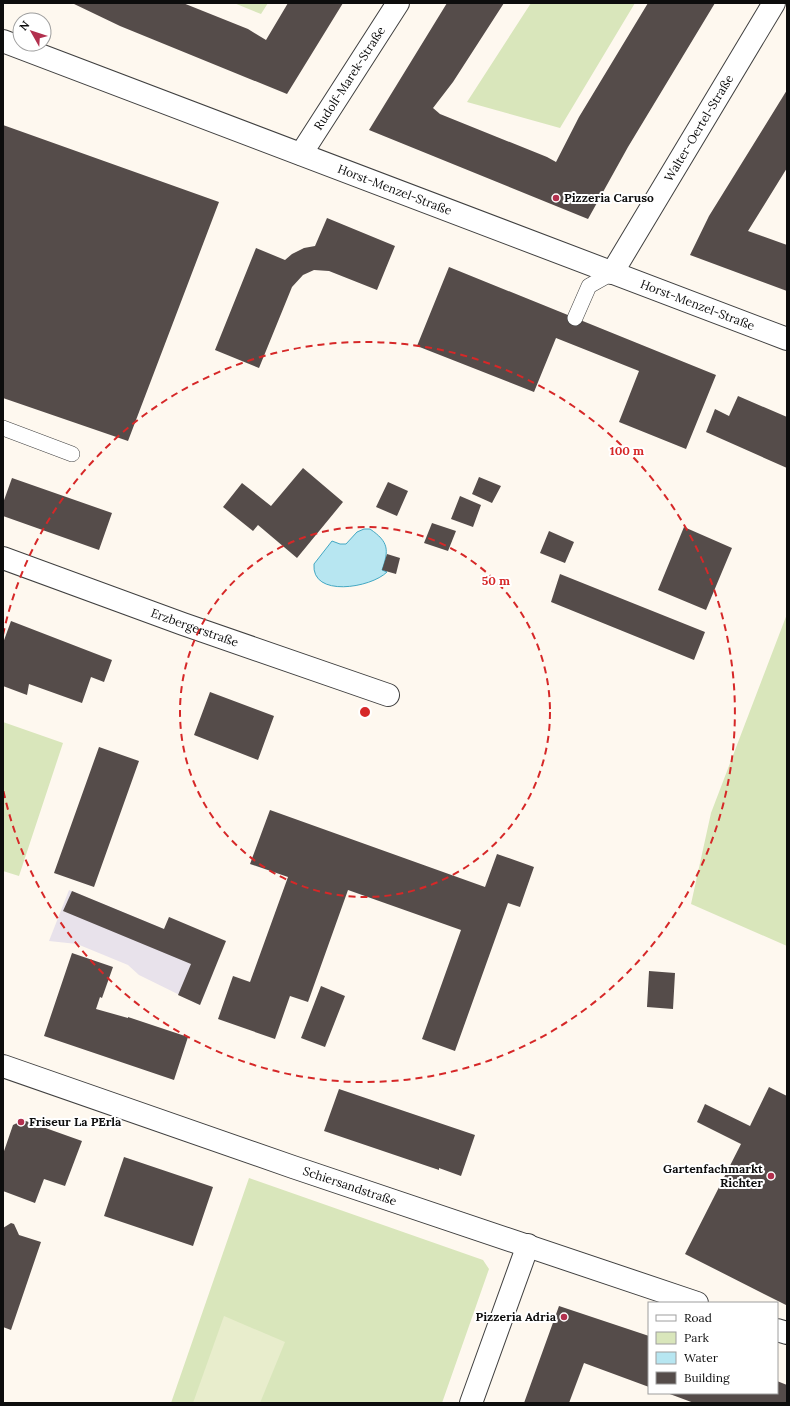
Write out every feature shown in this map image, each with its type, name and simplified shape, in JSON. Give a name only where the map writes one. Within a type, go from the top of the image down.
[{"type":"street","name":"Rudolf-Marek-Straße","points":[[301,154],[398,3]]},
{"type":"street","name":"Walter-Oertel-Straße","points":[[612,273],[774,3]]},
{"type":"street","name":"Horst-Menzel-Straße","points":[[3,40],[787,339]]},
{"type":"street","name":"Erzbergerstraße","points":[[3,558],[182,624],[388,695]]},
{"type":"street","name":"Schiersandstraße","points":[[3,1066],[293,1167],[694,1302]]},
{"type":"street","points":[[471,1403],[528,1245]]},
{"type":"lane","points":[[575,318],[588,286],[612,273]]},
{"type":"lane","points":[[3,428],[72,454]]},
{"type":"shaded area","points":[[69,890],[164,929],[213,973],[200,1005],[139,975],[128,965],[77,944],[49,941]]},
{"type":"green space","points":[[234,3],[268,3],[261,14]]},
{"type":"green space","points":[[531,3],[635,3],[560,128],[467,102]]},
{"type":"green space","points":[[787,614],[787,946],[691,904],[711,813]]},
{"type":"green space","points":[[3,722],[63,743],[19,876],[3,871]]},
{"type":"green space","points":[[249,1178],[483,1260],[489,1269],[442,1403],[171,1403]]},
{"type":"green space","points":[[224,1316],[285,1342],[260,1403],[193,1403]]},
{"type":"water","points":[[364,529],[370,529],[384,542],[386,547],[386,557],[382,570],[387,572],[379,578],[368,582],[343,587],[332,586],[322,582],[316,575],[314,564],[332,541],[340,544],[346,544],[357,532]]},
{"type":"building","points":[[72,3],[183,3],[248,29],[266,40],[288,3],[343,3],[287,94],[120,26]]},
{"type":"building","points":[[447,3],[504,3],[453,82],[433,108],[440,114],[556,162],[579,117],[648,3],[715,3],[628,147],[588,219],[369,130]]},
{"type":"building","points":[[787,90],[787,168],[748,231],[787,245],[787,291],[690,255],[709,216]]},
{"type":"building","points":[[3,125],[219,202],[128,441],[3,398]]},
{"type":"building","points":[[327,218],[395,246],[377,290],[329,271],[314,270],[303,275],[292,287],[259,368],[215,350],[256,248],[285,260],[292,254],[304,248],[315,246]]},
{"type":"building","points":[[449,267],[716,375],[686,449],[619,422],[639,371],[556,338],[534,392],[417,346]]},
{"type":"building","points":[[738,396],[787,417],[787,468],[706,432],[715,409],[729,416]]},
{"type":"building","points":[[303,468],[343,502],[297,558],[258,525],[253,531],[223,507],[242,483],[271,506]]},
{"type":"building","points":[[479,477],[501,486],[492,503],[472,494]]},
{"type":"building","points":[[12,478],[112,513],[99,550],[3,516],[3,503]]},
{"type":"building","points":[[388,482],[408,491],[397,516],[376,507]]},
{"type":"building","points":[[460,496],[481,505],[473,527],[451,519]]},
{"type":"building","points":[[432,523],[456,531],[448,551],[424,543]]},
{"type":"building","points":[[684,527],[732,548],[706,610],[658,590]]},
{"type":"building","points":[[549,531],[574,542],[565,563],[540,553]]},
{"type":"building","points":[[387,554],[400,558],[396,574],[382,570]]},
{"type":"building","points":[[560,574],[705,632],[694,660],[551,602]]},
{"type":"building","points":[[11,621],[112,660],[104,682],[91,677],[82,703],[29,684],[27,695],[3,686],[3,643]]},
{"type":"building","points":[[210,692],[274,716],[258,760],[194,735]]},
{"type":"building","points":[[99,747],[139,761],[94,887],[54,873]]},
{"type":"building","points":[[270,810],[485,887],[497,854],[534,867],[520,907],[508,903],[455,1051],[422,1039],[461,930],[348,890],[308,1002],[290,996],[275,1039],[218,1019],[233,976],[250,982],[288,877],[250,864]]},
{"type":"building","points":[[72,891],[164,929],[169,917],[226,941],[200,1005],[178,995],[191,964],[63,911]]},
{"type":"building","points":[[72,953],[113,967],[102,998],[100,997],[96,1009],[128,1017],[188,1037],[174,1080],[44,1036]]},
{"type":"building","points":[[649,971],[675,973],[673,1009],[647,1007]]},
{"type":"building","points":[[321,986],[345,996],[325,1047],[301,1038]]},
{"type":"building","points":[[769,1087],[787,1096],[786,1305],[685,1254],[741,1144],[697,1122],[705,1104],[750,1126]]},
{"type":"building","points":[[339,1089],[475,1135],[461,1176],[324,1131]]},
{"type":"building","points":[[23,1120],[82,1141],[65,1186],[44,1179],[35,1203],[3,1191],[3,1154],[13,1125]]},
{"type":"building","points":[[124,1157],[213,1187],[193,1246],[104,1216]]},
{"type":"building","points":[[11,1223],[14,1224],[19,1235],[41,1242],[11,1330],[3,1327],[3,1228]]},
{"type":"building","points":[[559,1306],[648,1336],[648,1387],[584,1363],[569,1403],[524,1403]]},
{"type":"building","points":[[778,1381],[787,1385],[787,1403],[694,1403],[670,1394],[778,1394]]},
{"type":"place","name":"Pizzeria Caruso","points":[[556,198]]},
{"type":"place","name":"Friseur La PErla","points":[[21,1122]]},
{"type":"place","name":"Gartenfachmarkt Richter","points":[[771,1176]]},
{"type":"place","name":"Pizzeria Adria","points":[[564,1317]]}]
